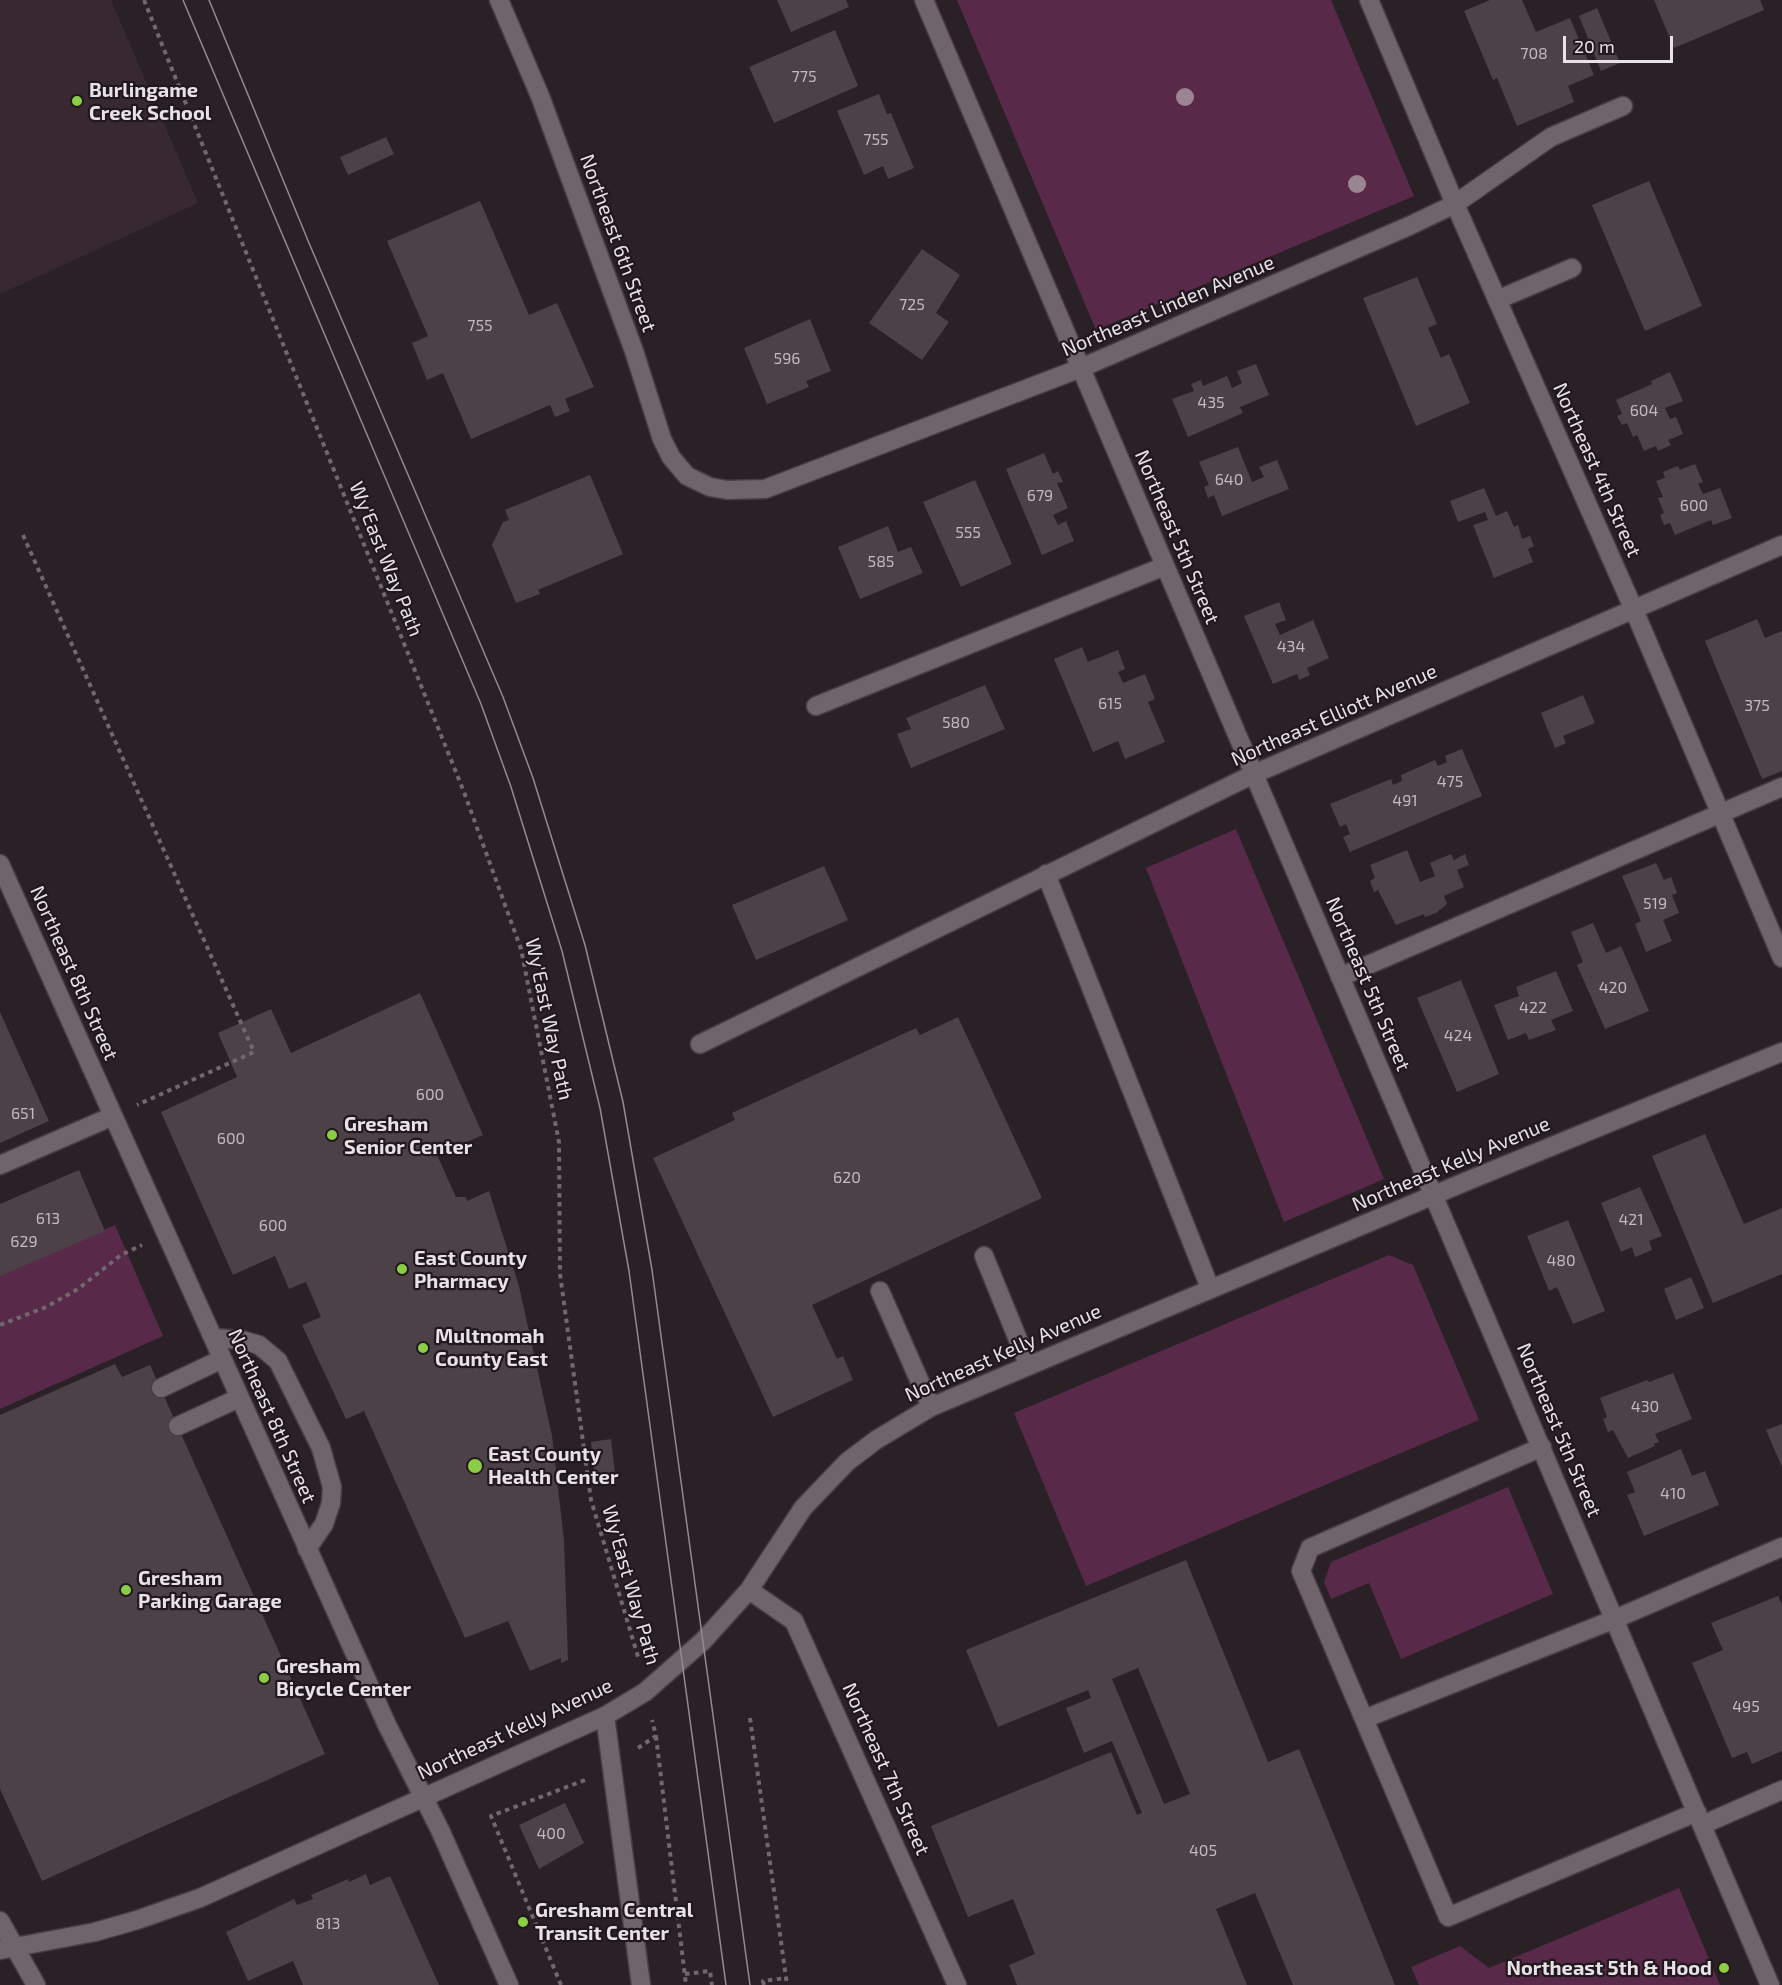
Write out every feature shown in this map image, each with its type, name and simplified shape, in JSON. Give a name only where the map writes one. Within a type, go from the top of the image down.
[{"type":"street","name":"Northeast 6th Street","points":[[499,0],[552,130],[634,351],[662,439],[671,457],[687,476],[710,487]]},
{"type":"street","name":"Northeast 5th Street","points":[[924,0],[1770,1985]]},
{"type":"street","name":"Northeast 4th Street","points":[[1369,0],[1455,204],[1634,610],[1782,958]]},
{"type":"street","name":"Northeast Linden Avenue","points":[[710,487],[735,490],[765,489],[1081,368],[1455,204],[1551,137],[1623,106]]},
{"type":"street","points":[[1497,300],[1572,268]]},
{"type":"street","name":"Northeast Elliott Avenue","points":[[700,1044],[910,939],[1254,774],[1782,545]]},
{"type":"street","points":[[816,706],[1165,566]]},
{"type":"street","points":[[1340,977],[1782,787]]},
{"type":"street","name":"Northeast 8th Street","points":[[0,864],[307,1549],[509,1985]]},
{"type":"street","points":[[1046,874],[1210,1288]]},
{"type":"street","name":"Northeast Kelly Avenue","points":[[7,1949],[95,1932],[200,1898],[605,1716],[645,1692],[704,1641],[749,1590],[787,1530],[823,1485],[876,1440],[931,1407],[1210,1288],[1782,1052]]},
{"type":"street","points":[[0,1165],[113,1116]]},
{"type":"street","points":[[984,1256],[1028,1364]]},
{"type":"street","points":[[880,1292],[931,1407]]},
{"type":"street","points":[[213,1338],[242,1340],[259,1345],[278,1361],[321,1448],[332,1486],[331,1503],[324,1524],[307,1549]]},
{"type":"street","points":[[161,1388],[222,1359]]},
{"type":"street","points":[[178,1426],[239,1398]]},
{"type":"street","points":[[1542,1447],[1310,1548],[1302,1571],[1448,1917],[1700,1818],[1782,1790]]},
{"type":"street","points":[[1364,1719],[1615,1619],[1782,1547]]},
{"type":"street","name":"Northeast 7th Street","points":[[749,1590],[794,1622],[957,1985]]},
{"type":"street","points":[[605,1716],[641,1985]]},
{"type":"street","points":[[0,1921],[7,1949],[36,1985]]},
{"type":"path","name":"Wy'East Way Path","points":[[144,0],[464,792],[521,949],[559,1142],[560,1274],[591,1500],[638,1657],[656,1736],[686,1985]]},
{"type":"path","points":[[23,535],[254,1052],[113,1116]]},
{"type":"path","points":[[0,1325],[46,1307],[78,1289],[122,1255],[166,1235]]},
{"type":"path","points":[[750,1718],[787,1985]]},
{"type":"path","points":[[561,1985],[491,1816],[584,1781],[612,1766],[656,1736]]},
{"type":"path","points":[[685,1974],[710,1971],[712,1985]]},
{"type":"path","points":[[764,1985],[763,1981],[786,1978]]},
{"type":"shaded area","name":"Burlingame Creek School","points":[[0,0],[111,0],[198,203],[0,294]]},
{"type":"shaded area","points":[[957,0],[1331,0],[1414,196],[1096,330]]},
{"type":"shaded area","points":[[1236,829],[1384,1179],[1284,1222],[1146,868]]},
{"type":"shaded area","points":[[115,1225],[163,1336],[0,1409],[0,1274]]},
{"type":"shaded area","points":[[1389,1255],[1413,1265],[1479,1420],[1086,1586],[1014,1413]]},
{"type":"shaded area","points":[[1508,1487],[1553,1594],[1401,1659],[1369,1583],[1331,1599],[1324,1582],[1331,1562]]},
{"type":"shaded area","points":[[1679,1888],[1720,1985],[1419,1985],[1411,1967],[1460,1946],[1489,1968]]},
{"type":"building","points":[[777,0],[846,0],[849,7],[791,32]]},
{"type":"building","points":[[1490,0],[1522,0],[1536,32],[1570,18],[1594,75],[1568,86],[1574,102],[1517,126],[1497,78],[1493,80],[1464,11]]},
{"type":"building","points":[[1654,0],[1760,0],[1764,10],[1674,48]]},
{"type":"building","points":[[1597,8],[1620,63],[1601,71],[1579,16]]},
{"type":"building","points":[[835,30],[858,86],[774,123],[749,67]]},
{"type":"building","points":[[879,94],[887,114],[891,113],[914,168],[888,179],[883,166],[864,175],[837,111]]},
{"type":"building","points":[[386,137],[394,154],[348,175],[340,157]]},
{"type":"building","points":[[1649,181],[1702,306],[1645,331],[1592,205]]},
{"type":"building","points":[[480,201],[529,315],[557,303],[594,387],[565,399],[570,411],[555,417],[550,405],[471,439],[443,373],[427,380],[412,343],[428,336],[387,241]]},
{"type":"building","points":[[922,249],[960,275],[936,313],[949,322],[922,360],[869,323]]},
{"type":"building","points":[[1417,277],[1437,324],[1428,328],[1441,358],[1449,354],[1470,403],[1416,426],[1363,298]]},
{"type":"building","points":[[810,319],[831,371],[806,381],[809,387],[767,404],[744,348]]},
{"type":"building","points":[[1256,364],[1269,395],[1240,407],[1243,413],[1188,437],[1172,399],[1194,391],[1191,384],[1201,380],[1203,386],[1227,376],[1232,388],[1242,383],[1237,371]]},
{"type":"building","points":[[1670,372],[1683,401],[1665,408],[1670,419],[1676,417],[1683,434],[1668,440],[1671,445],[1658,451],[1656,446],[1644,451],[1637,435],[1633,437],[1627,423],[1622,425],[1617,416],[1622,414],[1616,400],[1652,384],[1651,381]]},
{"type":"building","points":[[1238,447],[1252,482],[1264,477],[1259,467],[1277,460],[1289,489],[1222,516],[1214,495],[1208,498],[1204,487],[1209,485],[1199,462]]},
{"type":"building","points":[[1044,453],[1053,474],[1058,471],[1063,482],[1057,483],[1068,508],[1053,515],[1058,525],[1066,521],[1074,541],[1042,555],[1006,469]]},
{"type":"building","points":[[1695,464],[1703,482],[1698,484],[1703,494],[1720,488],[1732,518],[1713,525],[1711,520],[1675,535],[1670,523],[1664,525],[1660,515],[1664,513],[1658,498],[1663,497],[1656,481],[1665,478],[1663,472],[1678,466],[1680,470]]},
{"type":"building","points":[[590,475],[623,554],[538,590],[540,594],[516,603],[492,545],[503,522],[509,520],[505,510]]},
{"type":"building","points":[[975,480],[1012,564],[961,587],[923,502]]},
{"type":"building","points":[[1484,488],[1496,516],[1507,511],[1514,527],[1518,525],[1522,539],[1530,536],[1534,546],[1528,549],[1533,562],[1494,578],[1473,525],[1488,520],[1485,512],[1458,522],[1450,501]]},
{"type":"building","points":[[888,526],[898,552],[911,547],[923,573],[860,599],[838,547]]},
{"type":"building","points":[[1279,602],[1286,620],[1275,624],[1280,635],[1313,620],[1329,658],[1307,668],[1310,675],[1299,680],[1297,674],[1273,684],[1244,616]]},
{"type":"building","points":[[1757,619],[1765,638],[1782,631],[1782,771],[1762,779],[1705,641]]},
{"type":"building","points":[[1082,647],[1088,662],[1118,650],[1125,669],[1118,672],[1123,683],[1145,674],[1155,699],[1148,702],[1165,742],[1125,759],[1118,741],[1093,752],[1054,659]]},
{"type":"building","points":[[985,685],[1005,729],[911,768],[897,734],[911,729],[906,718]]},
{"type":"building","points":[[1583,695],[1595,723],[1563,736],[1566,743],[1555,748],[1541,713]]},
{"type":"building","points":[[1462,749],[1482,796],[1350,852],[1343,837],[1350,834],[1346,824],[1340,827],[1330,804],[1391,779],[1393,785],[1402,781],[1401,775],[1435,760],[1438,766],[1447,762],[1445,756]]},
{"type":"building","points":[[1407,850],[1420,882],[1435,876],[1430,863],[1451,854],[1454,860],[1465,854],[1469,865],[1457,870],[1464,887],[1444,896],[1447,904],[1436,913],[1425,917],[1424,914],[1396,925],[1378,890],[1374,892],[1370,881],[1375,878],[1370,865]]},
{"type":"building","points":[[1656,863],[1664,880],[1671,877],[1677,893],[1672,895],[1679,913],[1663,920],[1672,941],[1646,952],[1635,924],[1641,921],[1622,876]]},
{"type":"building","points":[[824,866],[848,920],[756,960],[732,905]]},
{"type":"building","points":[[1593,923],[1606,953],[1621,946],[1649,1011],[1605,1029],[1577,965],[1583,962],[1571,932]]},
{"type":"building","points":[[1556,971],[1573,1011],[1551,1020],[1556,1030],[1529,1040],[1526,1033],[1508,1040],[1494,1005],[1519,996],[1516,987]]},
{"type":"building","points":[[1461,980],[1499,1074],[1457,1092],[1417,998]]},
{"type":"building","name":"Multnomah County East","points":[[420,993],[483,1135],[437,1155],[456,1197],[466,1197],[467,1201],[489,1191],[519,1286],[552,1436],[564,1540],[568,1660],[561,1663],[561,1658],[530,1671],[508,1621],[465,1638],[364,1411],[346,1419],[302,1325],[321,1317],[306,1282],[289,1289],[275,1256],[233,1275],[161,1112],[237,1077],[218,1033],[271,1009],[291,1053]]},
{"type":"building","points":[[0,1012],[49,1121],[0,1143]]},
{"type":"building","points":[[958,1017],[1042,1198],[812,1305],[837,1359],[843,1356],[853,1380],[773,1417],[653,1158],[735,1120],[732,1113],[916,1028],[920,1035]]},
{"type":"building","points":[[1705,1134],[1744,1224],[1782,1208],[1782,1274],[1713,1303],[1652,1156]]},
{"type":"building","points":[[79,1170],[105,1231],[0,1276],[0,1204]]},
{"type":"building","points":[[1640,1187],[1662,1236],[1649,1241],[1652,1250],[1635,1257],[1632,1247],[1621,1252],[1601,1203]]},
{"type":"building","points":[[1568,1220],[1605,1311],[1573,1324],[1557,1287],[1549,1291],[1527,1236]]},
{"type":"building","points":[[1691,1277],[1704,1308],[1676,1320],[1664,1289]]},
{"type":"building","name":"Gresham Parking Garage","points":[[115,1364],[122,1377],[150,1365],[325,1754],[42,1881],[0,1789],[0,1415]]},
{"type":"building","points":[[1673,1373],[1692,1419],[1655,1434],[1659,1442],[1654,1444],[1655,1446],[1628,1458],[1613,1430],[1608,1432],[1603,1419],[1607,1417],[1600,1398],[1647,1380],[1649,1382]]},
{"type":"building","points":[[1782,1424],[1782,1467],[1766,1430]]},
{"type":"building","points":[[611,1439],[616,1482],[596,1485],[591,1442]]},
{"type":"building","points":[[1681,1449],[1692,1476],[1705,1471],[1719,1505],[1644,1536],[1627,1495],[1635,1492],[1627,1472]]},
{"type":"building","points":[[1186,1560],[1268,1762],[1299,1749],[1395,1985],[1293,1985],[1255,1893],[1216,1909],[1247,1985],[1017,1985],[1009,1965],[1035,1954],[1013,1899],[968,1917],[931,1826],[1111,1752],[1137,1815],[1142,1813],[1112,1741],[1084,1753],[1066,1708],[1091,1698],[1088,1690],[998,1727],[966,1650]],"holes":[[[1138,1668],[1190,1794],[1164,1804],[1112,1679]]]},
{"type":"building","points":[[1778,1596],[1782,1605],[1782,1751],[1752,1764],[1747,1752],[1732,1758],[1692,1663],[1723,1650],[1711,1623]]},
{"type":"building","points":[[565,1803],[584,1843],[539,1869],[519,1825]]},
{"type":"building","points":[[366,1874],[370,1885],[390,1876],[439,1985],[303,1985],[293,1961],[248,1981],[226,1932],[294,1899],[297,1905],[313,1899],[311,1895]]},
{"type":"tram line","points":[[183,0],[481,704],[511,787],[562,951],[600,1108],[629,1271],[726,1985]]},
{"type":"tram line","points":[[209,0],[309,243],[503,697],[533,778],[585,945],[623,1102],[652,1270],[750,1985]]},
{"type":"place","name":"Burlingame Creek School","points":[[77,101]]},
{"type":"place","name":"Gresham Senior Center","points":[[332,1135]]},
{"type":"place","name":"East County Pharmacy","points":[[402,1269]]},
{"type":"place","name":"Multnomah County East","points":[[423,1348]]},
{"type":"place","name":"East County Health Center","points":[[475,1466]]},
{"type":"place","name":"Gresham Parking Garage","points":[[126,1590]]},
{"type":"place","name":"Gresham Bicycle Center","points":[[264,1678]]},
{"type":"place","name":"Gresham Central Transit Center","points":[[523,1922]]},
{"type":"place","name":"Northeast 5th & Hood","points":[[1724,1968]]}]
